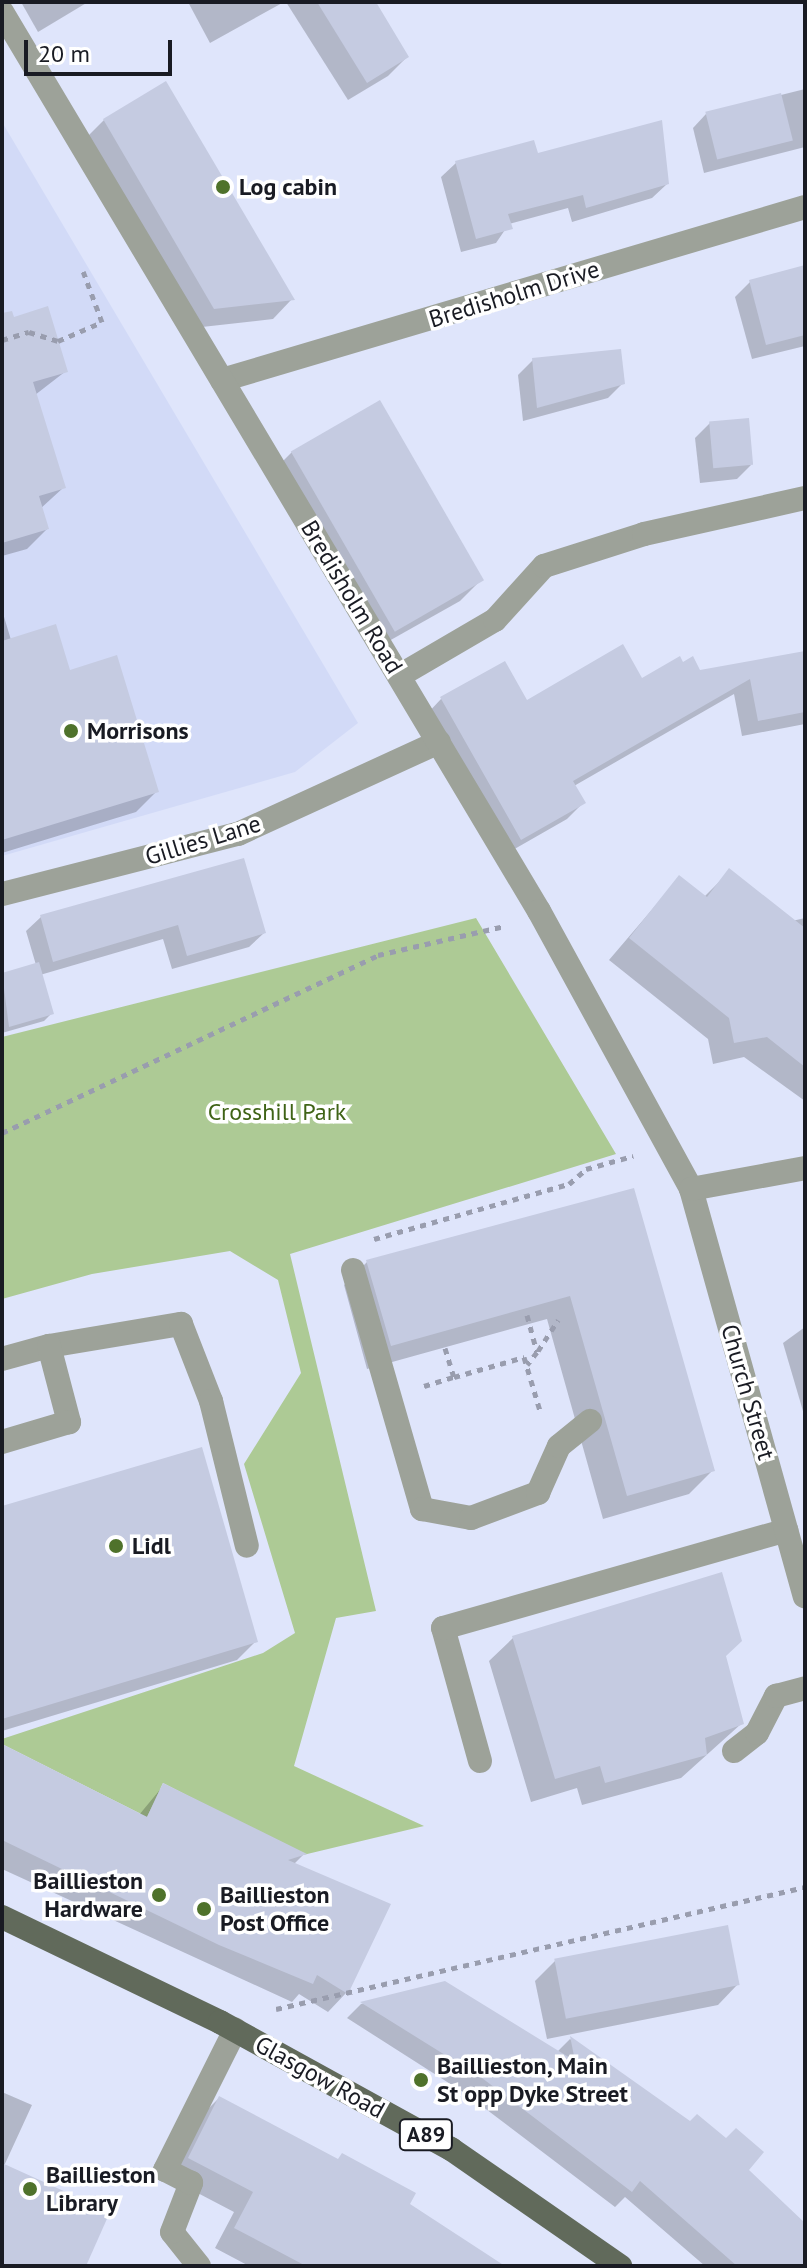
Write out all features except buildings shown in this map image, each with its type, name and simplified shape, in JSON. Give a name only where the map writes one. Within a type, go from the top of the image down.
[{"type":"main road","name":"Glasgow Road","points":[[2,1917],[228,2026],[451,2149],[620,2266]]},
{"type":"street","name":"Bredisholm Road","points":[[2,12],[539,911],[691,1189]]},
{"type":"street","name":"Bredisholm Drive","points":[[222,380],[805,207]]},
{"type":"street","points":[[399,676],[495,620],[544,566],[644,534],[805,498]]},
{"type":"street","name":"Gillies Lane","points":[[2,894],[238,834],[439,742]]},
{"type":"street","points":[[691,1189],[805,1168]]},
{"type":"street","name":"Church Street","points":[[691,1189],[735,1376],[802,1570],[805,1596]]},
{"type":"street","points":[[353,1270],[422,1509],[471,1518],[538,1493],[559,1446],[590,1421]]},
{"type":"street","points":[[2,1359],[49,1346],[181,1324],[211,1401],[247,1546]]},
{"type":"street","points":[[2,1442],[69,1422],[49,1346]]},
{"type":"street","points":[[480,1761],[443,1628],[786,1530]]},
{"type":"street","points":[[734,1751],[757,1733],[776,1696],[805,1688]]},
{"type":"street","points":[[199,2266],[172,2232],[191,2183],[165,2170],[228,2026]]},
{"type":"path","points":[[2,340],[29,332],[58,341],[102,322],[83,271]]},
{"type":"path","points":[[2,1133],[378,955],[488,933],[539,911]]},
{"type":"path","points":[[353,1270],[346,1247],[569,1184],[586,1169]]},
{"type":"path","points":[[527,1315],[537,1352]]},
{"type":"path","points":[[527,1366],[558,1320]]},
{"type":"path","points":[[445,1348],[454,1377],[524,1357],[539,1409],[559,1446]]},
{"type":"path","points":[[228,2026],[805,1887]]},
{"type":"shaded area","points":[[2,122],[358,723],[295,772],[2,856]]},
{"type":"green space","name":"Crosshill Park","points":[[476,918],[616,1154],[290,1254],[376,1611],[336,1618],[294,1766],[424,1826],[303,1855],[163,1783],[147,1817],[2,1744],[2,1739],[263,1653],[295,1633],[244,1464],[301,1373],[278,1280],[230,1251],[92,1274],[2,1299],[2,1037]]},
{"type":"place","name":"Log cabin","points":[[223,187]]},
{"type":"place","name":"Morrisons","points":[[71,731]]},
{"type":"place","name":"Lidl","points":[[116,1546]]},
{"type":"place","name":"Baillieston Hardware","points":[[159,1895]]},
{"type":"place","name":"Baillieston Post Office","points":[[204,1909]]},
{"type":"place","name":"Baillieston, Main St opp Dyke Street","points":[[421,2080]]},
{"type":"place","name":"Baillieston Library","points":[[30,2189]]}]
